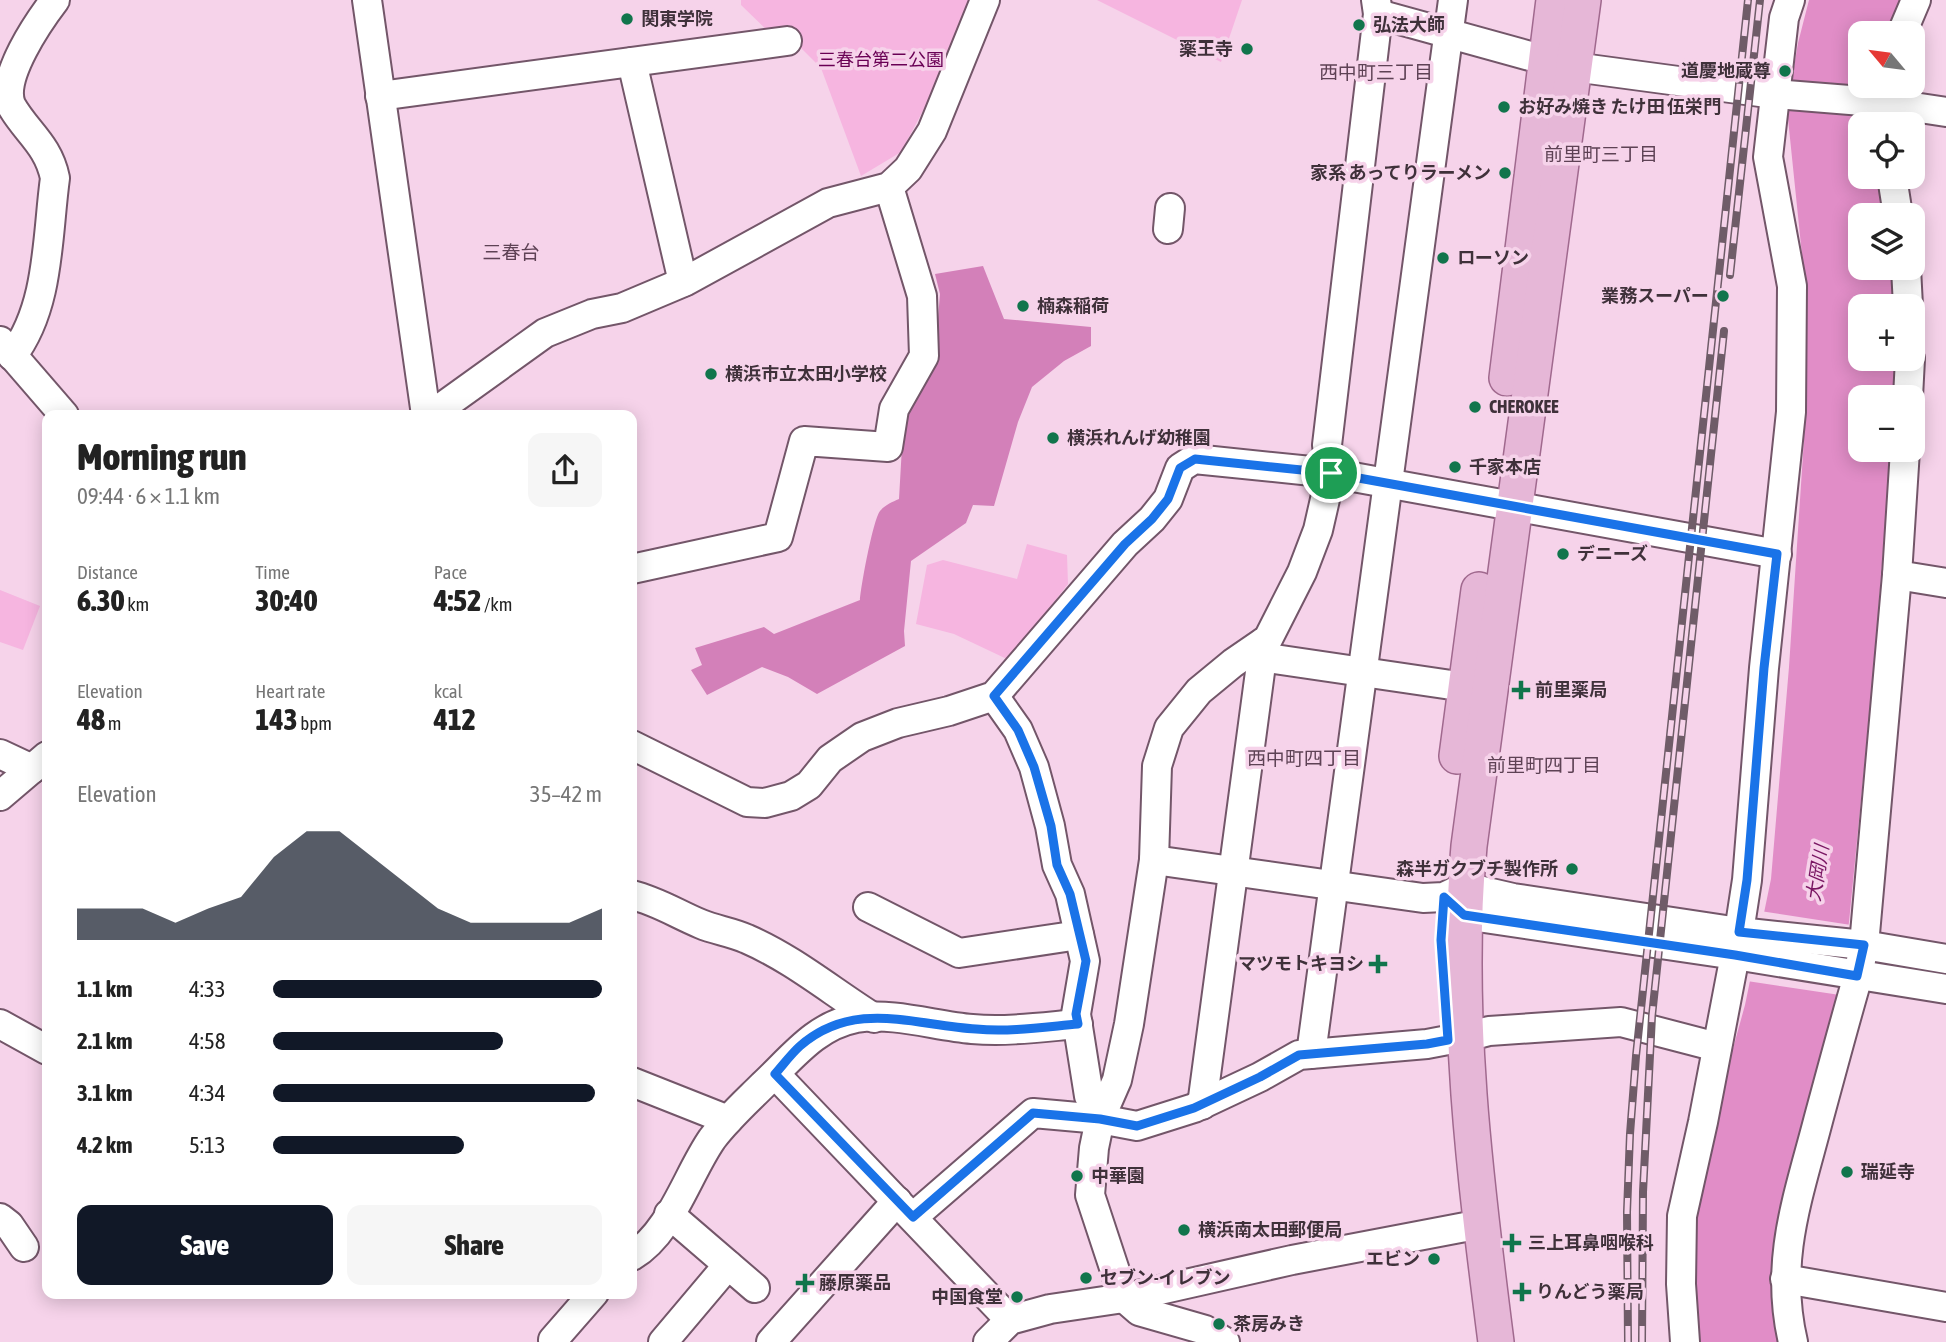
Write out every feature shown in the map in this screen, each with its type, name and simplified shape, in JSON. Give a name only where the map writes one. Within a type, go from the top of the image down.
[{"type":"main road","points":[[1554,0],[1560,62]]},
{"type":"main road","points":[[1496,1342],[1449,1124],[1457,1038],[1441,940],[1458,900],[1503,504],[1528,220],[1560,62],[1583,0]]},
{"type":"main road","points":[[1458,900],[1447,842],[1465,687],[1503,504]]},
{"type":"main road","points":[[1470,1226],[1473,1342]]},
{"type":"street","points":[[55,0],[16,57],[8,94],[9,103],[43,145],[55,178],[42,281],[32,322],[6,348],[60,410]]},
{"type":"street","points":[[367,0],[427,410]]},
{"type":"street","points":[[435,410],[545,334],[592,314],[622,307],[683,282],[828,203],[889,187],[908,169],[932,131],[985,0]]},
{"type":"street","points":[[1311,1054],[1453,0]]},
{"type":"street","points":[[1685,1342],[1681,1284],[1682,1216],[1717,1047],[1747,880],[1764,668],[1791,412],[1792,286],[1768,157],[1779,94],[1784,19],[1790,0]]},
{"type":"street","points":[[1907,21],[1916,0]]},
{"type":"street","points":[[1202,1105],[1263,650],[1318,530],[1331,473],[1327,445],[1377,7],[1448,32],[1560,62],[1779,94],[1946,112]]},
{"type":"street","points":[[380,96],[787,41]]},
{"type":"street","points":[[632,62],[683,282]]},
{"type":"street","points":[[637,568],[779,537],[804,441],[888,447],[894,409],[925,356],[922,296],[889,187]]},
{"type":"street","points":[[637,747],[747,802],[765,803],[791,796],[809,785],[831,759],[862,737],[898,723],[949,711],[994,696],[1125,544],[1152,519],[1168,499],[1180,468],[1195,459],[1331,473],[1777,554]]},
{"type":"street","points":[[1793,1342],[1786,1279],[1790,1226],[1864,945],[1897,575],[1904,462]]},
{"type":"street","points":[[1897,575],[1946,583]]},
{"type":"street","points":[[1225,1342],[1205,1330],[1139,1311],[1124,1298],[1090,1195],[1094,1148],[1100,1119],[1117,1080],[1131,1012],[1154,860],[1157,766],[1169,728],[1199,691],[1233,663],[1263,650],[1363,673],[1465,687]]},
{"type":"street","points":[[994,696],[1018,730],[1034,767],[1051,826],[1057,865],[1070,894],[1086,961],[1076,1014],[1089,1096],[1100,1119]]},
{"type":"street","points":[[0,754],[40,762]]},
{"type":"street","points":[[0,796],[40,762]]},
{"type":"street","points":[[1154,860],[1423,898],[1513,898],[1737,943],[1857,976],[1946,989]]},
{"type":"street","points":[[637,896],[654,901],[702,925],[745,938],[807,971],[835,994],[874,1018]]},
{"type":"street","points":[[868,908],[959,953],[1079,935]]},
{"type":"street","points":[[1737,943],[1864,945],[1946,958]]},
{"type":"street","points":[[637,1252],[654,1238],[712,1140],[728,1120],[800,1046],[831,1026],[857,1018],[892,1017],[938,1026],[1007,1031],[1078,1024]]},
{"type":"street","points":[[771,1342],[905,1209],[1033,1113],[1100,1119],[1137,1126],[1202,1105],[1299,1055],[1427,1044],[1489,1031],[1621,1022],[1717,1047]]},
{"type":"street","points":[[0,1024],[42,1047]]},
{"type":"street","points":[[775,1074],[1010,1320]]},
{"type":"street","points":[[637,1084],[728,1120]]},
{"type":"street","points":[[669,1214],[755,1288]]},
{"type":"street","points":[[0,1218],[9,1225],[24,1247]]},
{"type":"street","points":[[988,1342],[1010,1320],[1050,1310],[1124,1298],[1292,1260],[1470,1226]]},
{"type":"street","points":[[663,1342],[728,1265]]},
{"type":"street","points":[[1786,1279],[1946,1307]]},
{"type":"street","points":[[553,1339],[589,1299]]},
{"type":"green space","name":"三春台第二公園","points":[[741,0],[973,0],[934,90],[901,152],[861,176],[821,68],[787,34],[775,38],[741,5]]},
{"type":"green space","points":[[1097,0],[1242,0],[1221,62]]},
{"type":"green space","points":[[1027,544],[1067,555],[1068,584],[1009,660],[954,634],[916,624],[927,565],[943,560],[1017,579]]},
{"type":"green space","points":[[0,590],[40,606],[23,650],[0,642]]},
{"type":"shaded area","points":[[983,266],[1004,319],[1091,327],[1091,346],[1064,361],[1032,387],[1018,422],[994,506],[973,505],[966,523],[911,561],[905,646],[817,694],[788,677],[762,667],[707,695],[691,670],[702,665],[695,648],[764,627],[774,634],[860,600],[877,517],[884,507],[899,499],[904,411],[935,354],[940,294],[935,274]]},
{"type":"water","name":"大岡川","points":[[1809,0],[1901,0],[1892,21],[1848,21],[1848,98],[1875,98],[1875,112],[1848,112],[1848,189],[1886,189],[1888,203],[1848,203],[1848,280],[1896,280],[1896,294],[1848,294],[1848,371],[1896,371],[1895,385],[1848,385],[1848,462],[1890,462],[1873,678],[1839,999],[1783,1202],[1779,1342],[1692,1342],[1689,1228],[1713,1121],[1745,1005],[1771,879],[1789,667],[1804,439],[1805,284],[1787,109],[1798,43]]},
{"type":"pier","points":[[1760,911],[1851,925],[1840,995],[1747,981]]},
{"type":"railway","points":[[1628,1342],[1627,1212],[1636,1056],[1748,0]]},
{"type":"railway","points":[[1730,275],[1760,0]]},
{"type":"railway","points":[[1642,1342],[1643,1192],[1652,1016],[1724,331]]},
{"type":"place","name":"関東学院","points":[[627,19]]},
{"type":"place","name":"弘法大師","points":[[1359,25]]},
{"type":"place","name":"薬王寺","points":[[1247,49]]},
{"type":"place","name":"道慶地蔵尊","points":[[1785,71]]},
{"type":"place","name":"お好み焼き たけ田 伍栄門","points":[[1504,107]]},
{"type":"place","name":"家系 あってりラーメン","points":[[1505,173]]},
{"type":"place","name":"ローソン","points":[[1443,258]]},
{"type":"place","name":"業務スーパー","points":[[1723,296]]},
{"type":"place","name":"楠森稲荷","points":[[1023,306]]},
{"type":"place","name":"横浜市立太田小学校","points":[[711,374]]},
{"type":"place","name":"CHEROKEE","points":[[1475,407]]},
{"type":"place","name":"横浜れんげ幼稚園","points":[[1053,438]]},
{"type":"place","name":"千家本店","points":[[1455,467]]},
{"type":"place","name":"デニーズ","points":[[1563,554]]},
{"type":"place","name":"前里薬局","points":[[1521,690]]},
{"type":"place","name":"森半ガクブチ製作所","points":[[1572,869]]},
{"type":"place","name":"マツモトキヨシ","points":[[1378,964]]},
{"type":"place","name":"瑞延寺","points":[[1847,1172]]},
{"type":"place","name":"中華園","points":[[1077,1176]]},
{"type":"place","name":"横浜南太田郵便局","points":[[1184,1230]]},
{"type":"place","name":"三上耳鼻咽喉科","points":[[1512,1243]]},
{"type":"place","name":"エビン","points":[[1434,1259]]},
{"type":"place","name":"セブン-イレブン","points":[[1086,1278]]},
{"type":"place","name":"藤原薬品","points":[[805,1283]]},
{"type":"place","name":"りんどう薬局","points":[[1522,1292]]},
{"type":"place","name":"中国食堂","points":[[1017,1297]]},
{"type":"place","name":"茶房みき","points":[[1219,1324]]},
{"type":"district","name":"西中町三丁目","points":[[1376,72]]},
{"type":"district","name":"前里町三丁目","points":[[1601,154]]},
{"type":"district","name":"三春台","points":[[511,252]]},
{"type":"district","name":"西中町四丁目","points":[[1304,758]]},
{"type":"district","name":"前里町四丁目","points":[[1544,765]]},
{"type":"route","points":[[1195,459],[1331,473],[1777,554],[1764,668],[1747,880],[1739,932],[1864,945],[1857,976],[1464,915],[1444,897],[1441,940],[1448,1040],[1299,1055],[1194,1108],[1137,1126],[1100,1119],[1033,1113],[913,1217],[775,1074],[800,1046],[831,1026],[857,1018],[892,1017],[938,1026],[1007,1031],[1078,1024],[1076,1014],[1086,961],[1070,894],[1057,865],[1051,826],[1034,767],[1018,730],[994,696],[1125,544],[1152,519],[1168,499],[1180,468],[1195,459]]}]
